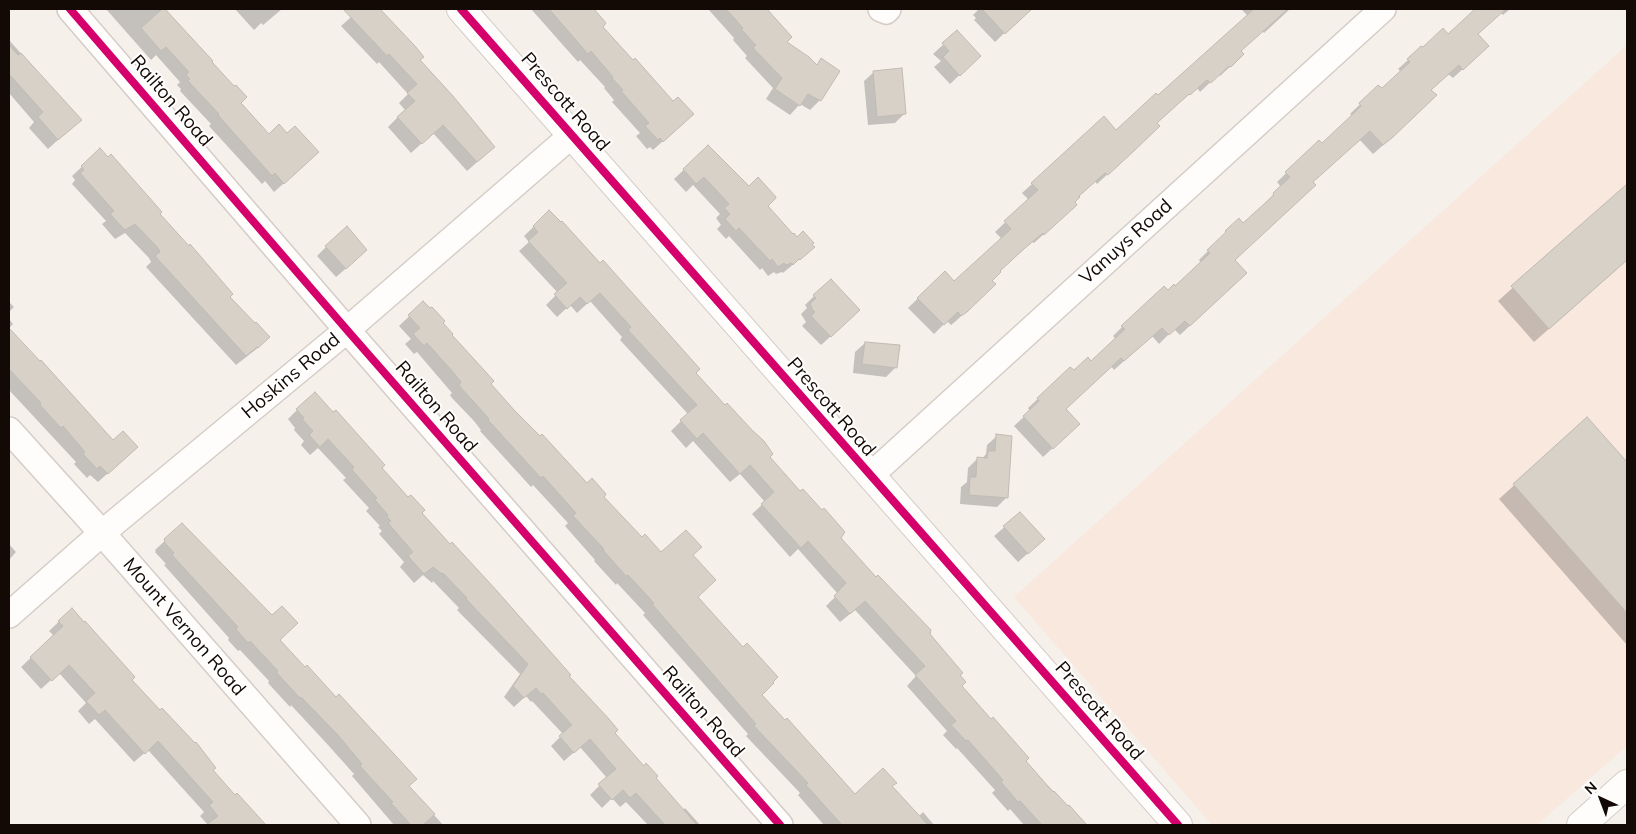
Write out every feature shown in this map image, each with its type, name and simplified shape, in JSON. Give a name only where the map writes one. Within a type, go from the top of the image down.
[{"type":"main road","name":"Prescott Road","points":[[461,9],[1178,825]]},
{"type":"main road","points":[[1581,825],[1627,784]]},
{"type":"street","name":"Railton Road","points":[[70,9],[347,330],[780,825]]},
{"type":"street","points":[[881,9],[886,11],[888,9]]},
{"type":"street","name":"Vanuys Road","points":[[870,476],[1383,9]]},
{"type":"street","name":"Hoskins Road","points":[[9,615],[102,533],[347,330],[572,135]]},
{"type":"street","name":"Mount Vernon Road","points":[[9,430],[358,825]]},
{"type":"shaded area","points":[[1627,45],[1627,746],[1537,825],[1212,825],[1014,597]]},
{"type":"building","points":[[162,9],[165,9],[234,86],[236,85],[247,97],[241,103],[269,134],[279,124],[287,133],[295,126],[319,152],[284,184],[275,173],[272,176],[188,81],[190,79],[186,75],[189,72],[166,47],[161,51],[141,28]]},
{"type":"building","points":[[343,9],[380,9],[415,46],[424,57],[420,60],[495,147],[477,162],[443,125],[422,144],[397,117],[415,101],[407,93],[417,84],[389,54],[387,56]]},
{"type":"building","points":[[549,9],[594,9],[606,23],[603,27],[633,60],[635,58],[673,101],[678,97],[694,114],[663,142],[660,138],[658,140],[645,126],[649,123],[621,91],[623,90],[613,77],[591,51],[588,54]]},
{"type":"building","points":[[726,9],[767,9],[792,37],[787,42],[817,65],[821,58],[840,71],[821,101],[808,94],[800,106],[775,89],[782,78],[753,48],[756,45]]},
{"type":"building","points":[[982,9],[1032,9],[1005,34]]},
{"type":"building","points":[[1254,9],[1288,9],[1241,51],[1244,54],[1231,67],[1229,66],[1211,83],[1207,80],[1189,94],[1157,123],[1160,126],[1135,150],[1108,175],[1105,173],[1079,196],[1075,202],[1077,205],[1000,271],[992,281],[996,284],[967,312],[961,316],[958,312],[944,325],[917,298],[945,271],[954,281],[1011,229],[1004,221],[1038,190],[1031,183],[1104,116],[1116,130]]},
{"type":"building","points":[[1475,9],[1506,9],[1478,34],[1489,46],[1463,70],[1459,65],[1431,90],[1437,95],[1383,145],[1370,131],[1313,182],[1316,185],[1235,260],[1247,273],[1190,326],[1185,321],[1169,335],[1162,328],[1124,361],[1121,358],[1066,409],[1080,424],[1053,449],[1023,416],[1039,401],[1037,398],[1070,367],[1074,370],[1088,357],[1091,361],[1125,329],[1121,326],[1164,286],[1168,290],[1174,284],[1175,286],[1210,253],[1207,250],[1239,218],[1243,223],[1274,195],[1273,193],[1290,177],[1285,172],[1319,140],[1322,143],[1361,106],[1359,103],[1378,85],[1382,88],[1410,62],[1407,59],[1421,46],[1423,47],[1443,28],[1448,34]]},
{"type":"building","points":[[957,30],[981,56],[960,76],[943,57],[949,51],[942,43]]},
{"type":"building","points":[[9,45],[18,55],[21,53],[82,120],[58,140],[38,117],[43,112],[9,74]]},
{"type":"building","points":[[902,68],[906,114],[877,117],[873,71]]},
{"type":"building","points":[[708,145],[749,186],[758,177],[776,197],[768,206],[793,234],[797,237],[803,231],[814,243],[812,245],[815,247],[793,265],[792,263],[786,265],[784,263],[778,267],[739,228],[736,231],[725,219],[730,214],[724,208],[729,204],[704,177],[696,184],[683,169]]},
{"type":"building","points":[[100,148],[108,157],[111,154],[162,212],[160,214],[189,246],[190,244],[233,294],[230,297],[270,337],[258,348],[246,356],[155,256],[160,252],[158,248],[135,224],[125,230],[110,214],[114,211],[80,173],[84,170],[81,166]]},
{"type":"building","points":[[1627,184],[1627,260],[1549,329],[1511,286]]},
{"type":"building","points":[[549,210],[562,221],[600,263],[603,260],[700,369],[696,373],[725,405],[727,403],[764,441],[773,454],[770,457],[800,491],[803,489],[822,510],[824,508],[845,532],[841,538],[876,577],[878,575],[931,630],[930,634],[963,673],[960,675],[966,682],[962,686],[991,719],[993,717],[1029,758],[1026,761],[1053,792],[1069,805],[1087,825],[1042,825],[1020,801],[1018,802],[1001,782],[1003,780],[968,740],[966,741],[951,725],[956,721],[915,675],[925,666],[865,601],[850,614],[834,596],[846,583],[808,541],[801,548],[761,504],[774,492],[750,465],[740,474],[703,433],[697,439],[680,420],[697,405],[628,330],[631,327],[600,293],[587,304],[580,297],[567,309],[554,294],[567,283],[528,241],[538,232],[533,226]]},
{"type":"building","points":[[347,226],[367,250],[346,269],[325,246]]},
{"type":"building","points":[[831,279],[860,310],[831,337],[811,316],[815,312],[810,304],[816,298],[813,295]]},
{"type":"building","points":[[423,301],[430,308],[432,307],[445,321],[443,323],[452,335],[494,381],[491,384],[515,411],[540,436],[542,434],[587,483],[592,478],[606,494],[604,497],[642,537],[645,534],[661,552],[686,530],[702,547],[693,555],[716,580],[698,597],[743,647],[747,643],[778,677],[762,695],[785,720],[787,718],[855,794],[883,768],[897,783],[892,786],[928,825],[842,825],[806,785],[808,783],[754,726],[756,724],[652,604],[654,603],[628,575],[626,576],[573,516],[576,513],[488,420],[459,385],[461,382],[453,372],[427,343],[424,346],[413,334],[420,328],[408,315]]},
{"type":"building","points":[[9,328],[41,360],[113,440],[123,431],[138,447],[108,474],[100,466],[97,469],[83,454],[85,452],[63,426],[61,428],[40,405],[41,403],[9,369]]},
{"type":"building","points":[[865,342],[900,345],[897,368],[862,364]]},
{"type":"building","points":[[315,392],[333,412],[336,410],[385,465],[382,468],[408,497],[411,495],[425,510],[422,513],[450,544],[452,542],[497,591],[571,675],[569,676],[609,719],[618,730],[615,733],[644,766],[646,763],[658,776],[656,778],[697,825],[665,825],[636,793],[630,798],[623,790],[612,800],[598,784],[616,769],[590,739],[574,753],[559,736],[572,725],[543,693],[541,694],[536,688],[524,698],[513,686],[528,664],[443,573],[433,567],[424,574],[408,556],[413,552],[388,523],[391,521],[387,517],[388,515],[375,500],[377,498],[352,470],[354,467],[328,439],[320,447],[309,435],[313,431],[296,409]]},
{"type":"building","points":[[1587,417],[1627,462],[1627,613],[1513,484]]},
{"type":"building","points":[[996,434],[1012,436],[1008,498],[969,495],[970,477],[976,477],[977,457],[987,458],[988,451],[995,451]]},
{"type":"building","points":[[1020,512],[1045,539],[1028,554],[1003,526]]},
{"type":"building","points":[[182,523],[272,615],[282,606],[298,623],[280,640],[305,667],[307,665],[336,697],[339,694],[417,779],[409,786],[435,814],[423,825],[411,825],[360,766],[362,764],[338,735],[300,698],[250,641],[248,643],[236,629],[238,627],[172,555],[174,553],[164,542],[164,539]]},
{"type":"building","points":[[72,608],[135,677],[132,680],[160,710],[162,708],[196,742],[216,768],[213,770],[235,795],[237,793],[266,825],[206,825],[218,816],[209,805],[213,802],[158,741],[145,754],[105,710],[99,715],[86,701],[95,693],[69,665],[52,681],[30,657],[63,626],[58,621]]},
{"type":"cycle path","points":[[70,9],[347,330],[780,825]]},
{"type":"cycle path","points":[[461,9],[1178,825]]}]
